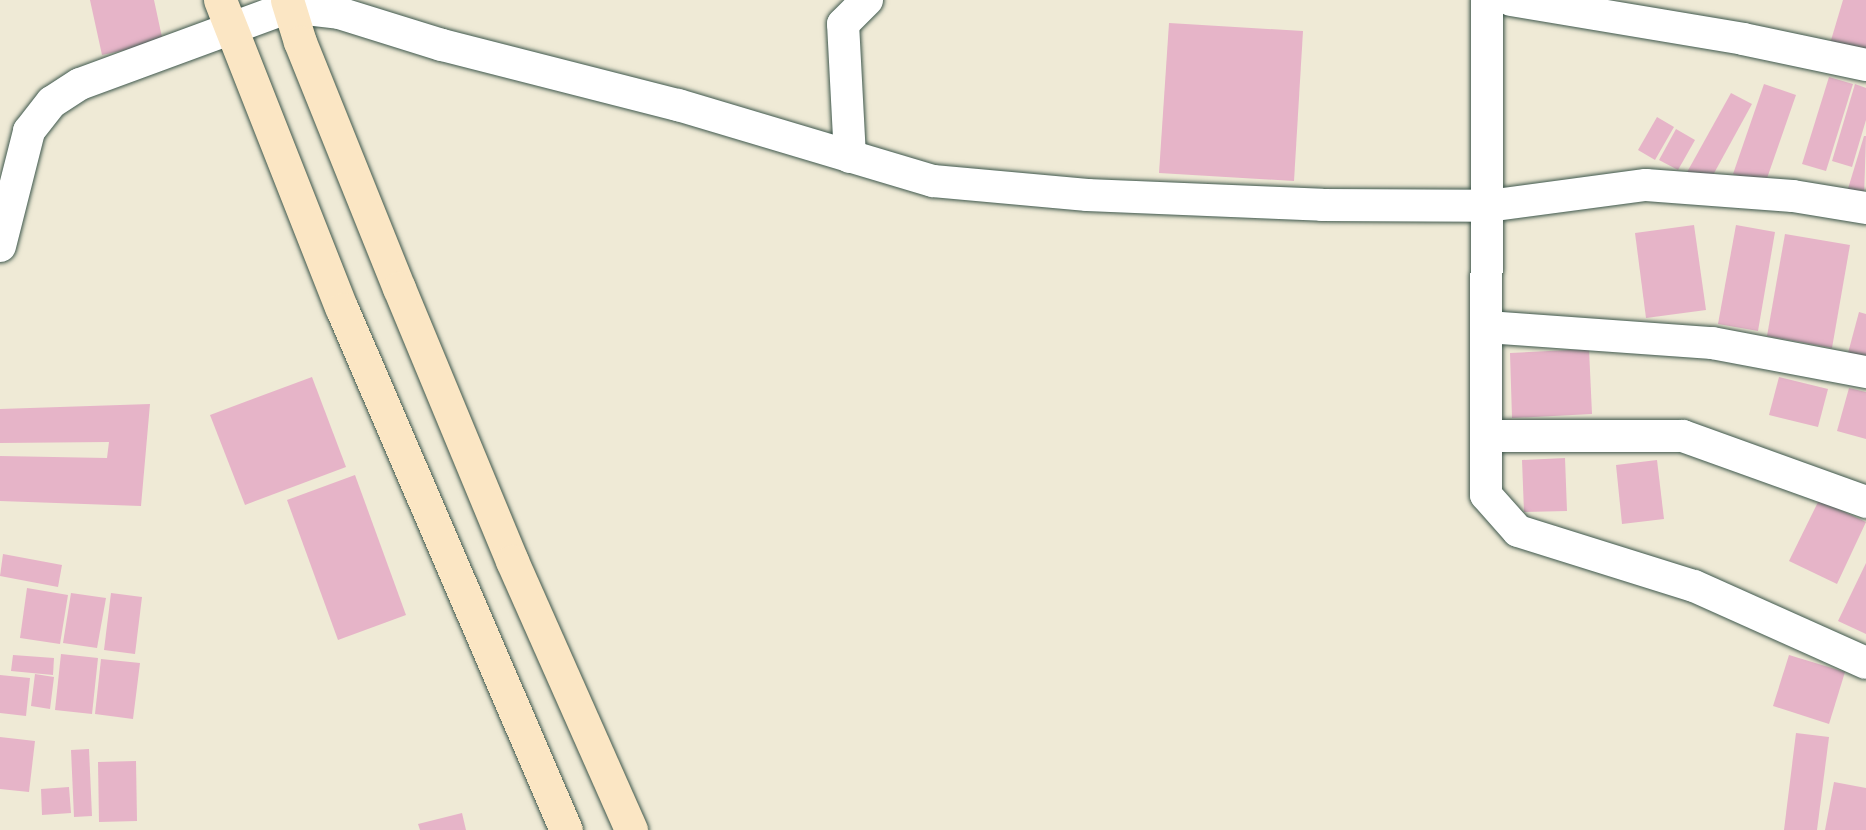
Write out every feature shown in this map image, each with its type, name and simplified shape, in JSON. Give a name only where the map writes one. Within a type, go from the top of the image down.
[{"type":"main road","points":[[288,3],[412,321],[512,561],[631,830]]},
{"type":"main road","points":[[225,14],[342,309],[566,830]]},
{"type":"street","points":[[850,157],[843,24],[867,0]]},
{"type":"street","points":[[1487,0],[1486,495],[1518,531],[1694,586],[1866,663]]},
{"type":"street","points":[[1511,0],[1743,39],[1866,65]]},
{"type":"street","points":[[0,246],[29,131],[52,102],[81,84],[225,14],[288,3],[339,13],[933,181],[1087,195],[1322,205],[1488,206],[1646,185],[1793,196],[1866,208]]},
{"type":"street","points":[[1487,327],[1712,343],[1866,372]]},
{"type":"street","points":[[1486,435],[1683,436],[1866,502]]},
{"type":"building","points":[[90,0],[154,0],[163,42],[102,55]]},
{"type":"building","points":[[1843,0],[1866,0],[1866,57],[1829,47]]},
{"type":"building","points":[[1169,23],[1303,31],[1294,181],[1159,173]]},
{"type":"building","points":[[1829,77],[1853,84],[1826,171],[1802,164]]},
{"type":"building","points":[[1764,84],[1796,95],[1765,184],[1733,174]]},
{"type":"building","points":[[1855,84],[1866,88],[1866,120],[1852,167],[1832,161]]},
{"type":"building","points":[[1731,93],[1752,104],[1707,186],[1686,174]]},
{"type":"building","points":[[1657,117],[1674,127],[1655,160],[1638,150]]},
{"type":"building","points":[[1676,129],[1695,140],[1678,170],[1659,160]]},
{"type":"building","points":[[1864,136],[1866,136],[1864,197],[1847,192]]},
{"type":"building","points":[[1694,225],[1706,310],[1646,318],[1635,233]]},
{"type":"building","points":[[1736,225],[1775,232],[1758,331],[1718,324]]},
{"type":"building","points":[[1785,234],[1850,245],[1832,348],[1767,336]]},
{"type":"building","points":[[1859,312],[1866,314],[1866,358],[1848,353]]},
{"type":"building","points":[[1589,349],[1592,414],[1512,418],[1510,353]]},
{"type":"building","points":[[312,377],[346,467],[245,505],[210,415]]},
{"type":"building","points":[[1779,377],[1828,389],[1818,427],[1769,415]]},
{"type":"building","points":[[1849,388],[1866,392],[1866,439],[1837,431]]},
{"type":"building","points":[[150,404],[141,506],[0,501],[0,456],[107,458],[109,442],[0,443],[0,409]]},
{"type":"building","points":[[1565,458],[1567,511],[1524,512],[1522,460]]},
{"type":"building","points":[[1657,460],[1664,519],[1622,524],[1616,465]]},
{"type":"building","points":[[355,475],[406,615],[338,640],[287,500]]},
{"type":"building","points":[[1819,500],[1866,522],[1837,584],[1789,561]]},
{"type":"building","points":[[3,554],[62,565],[58,587],[0,576]]},
{"type":"building","points":[[1866,563],[1866,634],[1838,621]]},
{"type":"building","points":[[27,588],[68,595],[60,644],[20,638]]},
{"type":"building","points":[[71,593],[106,598],[97,648],[63,643]]},
{"type":"building","points":[[111,593],[142,597],[135,654],[104,650]]},
{"type":"building","points":[[61,654],[98,658],[92,714],[55,710]]},
{"type":"building","points":[[13,655],[54,658],[53,675],[11,671]]},
{"type":"building","points":[[1789,655],[1845,672],[1829,724],[1773,706]]},
{"type":"building","points":[[101,659],[140,663],[133,719],[95,714]]},
{"type":"building","points":[[35,674],[54,677],[50,709],[31,706]]},
{"type":"building","points":[[0,675],[30,678],[26,716],[0,713]]},
{"type":"building","points":[[1796,733],[1829,737],[1817,830],[1784,830]]},
{"type":"building","points":[[0,737],[35,741],[29,792],[0,789]]},
{"type":"building","points":[[89,749],[92,816],[74,817],[71,750]]},
{"type":"building","points":[[136,761],[137,821],[99,822],[98,762]]},
{"type":"building","points":[[1834,782],[1866,788],[1866,830],[1825,830]]},
{"type":"building","points":[[69,787],[71,813],[42,815],[41,789]]},
{"type":"building","points":[[462,813],[466,830],[420,830],[418,824]]}]
